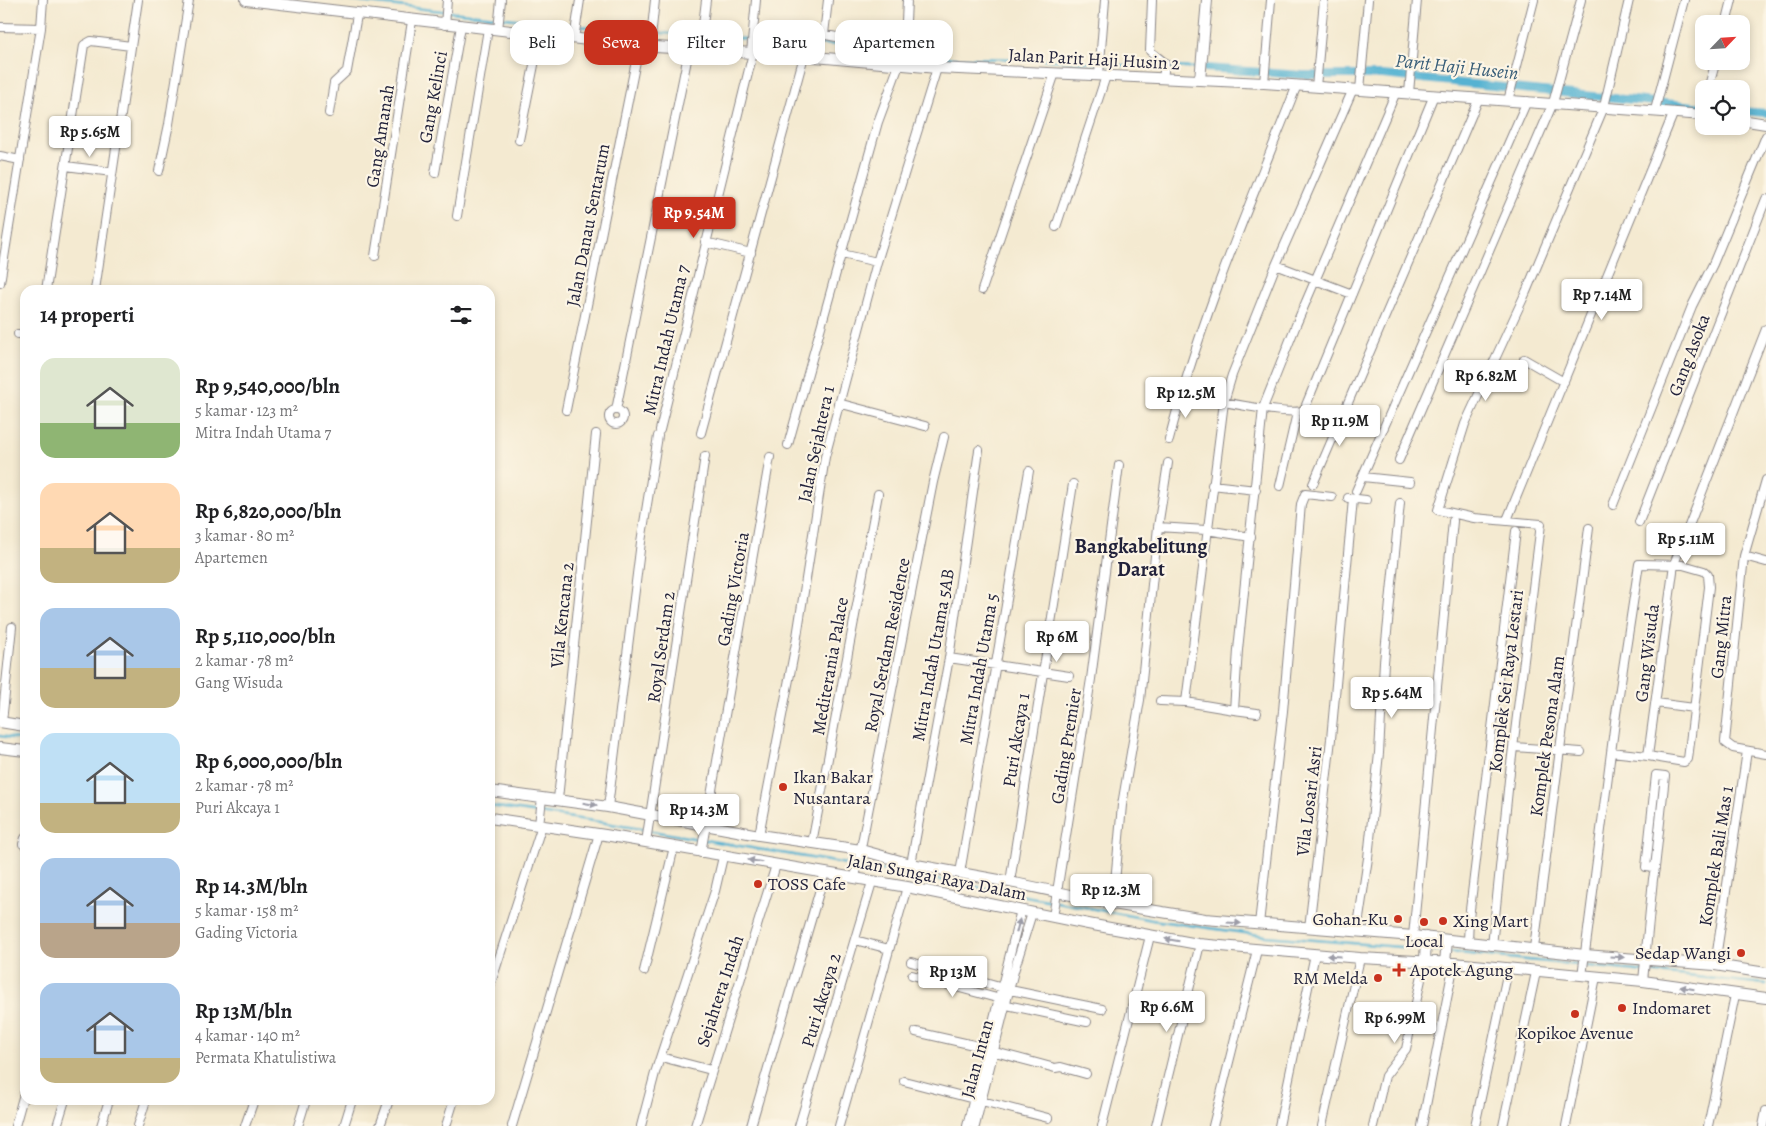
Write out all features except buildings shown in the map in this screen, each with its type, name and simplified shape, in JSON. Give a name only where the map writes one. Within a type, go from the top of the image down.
[{"type":"street","points":[[0,283],[41,28],[43,0]]},
{"type":"street","points":[[96,285],[138,0]]},
{"type":"street","points":[[159,171],[169,124],[189,0]]},
{"type":"street","name":"Jalan Parit Haji Husin 2","points":[[246,0],[357,15],[412,21],[445,20],[461,26],[495,27],[510,30]]},
{"type":"street","points":[[457,216],[501,0]]},
{"type":"street","points":[[574,37],[580,0]]},
{"type":"street","points":[[653,20],[655,0]]},
{"type":"street","points":[[704,20],[706,0]]},
{"type":"street","name":"Mitra Indah Utama 7","points":[[608,807],[641,542],[659,433],[752,50],[756,0]]},
{"type":"street","points":[[825,26],[828,0]]},
{"type":"street","points":[[906,20],[907,0]]},
{"type":"street","points":[[1056,227],[1102,73],[1100,58],[1105,0]]},
{"type":"street","points":[[1152,0],[1150,50],[1165,63],[1163,77]]},
{"type":"street","points":[[1201,77],[1207,0]]},
{"type":"street","points":[[1264,83],[1271,0]]},
{"type":"street","points":[[1316,82],[1324,0]]},
{"type":"street","points":[[1186,702],[1206,530],[1224,402],[1232,374],[1276,265],[1356,90],[1360,78],[1368,0]]},
{"type":"street","points":[[1409,84],[1417,0]]},
{"type":"street","points":[[1510,93],[1534,0]]},
{"type":"street","points":[[1399,460],[1555,96],[1581,0]]},
{"type":"street","points":[[1604,104],[1629,0]]},
{"type":"street","points":[[1656,106],[1684,0]]},
{"type":"street","points":[[1728,15],[1732,0]]},
{"type":"street","points":[[445,20],[447,3]]},
{"type":"street","points":[[329,113],[334,83],[347,71],[357,15]]},
{"type":"street","name":"Gang Amanah","points":[[375,256],[412,21]]},
{"type":"street","points":[[0,26],[41,28]]},
{"type":"street","name":"Gang Kelinci","points":[[436,173],[461,26]]},
{"type":"street","name":"Jalan Parit Haji Husin 2","points":[[574,37],[584,38]]},
{"type":"street","points":[[47,285],[84,45],[91,41],[132,46]]},
{"type":"street","name":"Jalan Parit Haji Husin 2","points":[[743,49],[752,50]]},
{"type":"street","points":[[519,140],[534,65]]},
{"type":"street","name":"Jalan Danau Sentarum","points":[[566,410],[635,65]]},
{"type":"street","points":[[616,410],[686,65]]},
{"type":"street","points":[[701,433],[751,253],[799,65]]},
{"type":"street","points":[[788,446],[878,122],[898,65]]},
{"type":"street","name":"Jalan Parit Haji Husin 2","points":[[923,65],[937,68],[1055,74],[1102,73],[1163,77],[1201,77],[1297,85],[1316,82],[1356,90],[1396,92],[1409,84],[1434,95],[1479,98],[1510,93],[1527,101],[1555,96],[1604,104],[1656,106],[1674,112],[1695,111]]},
{"type":"street","name":"Jalan Sejahtera 1","points":[[759,835],[796,643],[825,457],[877,262],[937,68]]},
{"type":"street","points":[[982,290],[1055,74]]},
{"type":"street","points":[[1169,440],[1182,392],[1225,267],[1297,85]]},
{"type":"street","points":[[1234,710],[1238,650],[1263,408],[1396,92]]},
{"type":"street","points":[[1182,392],[1224,402],[1263,408],[1297,413],[1304,410],[1434,95]]},
{"type":"street","points":[[1313,484],[1479,98]]},
{"type":"street","points":[[1366,500],[1352,496],[1363,477],[1527,101]]},
{"type":"street","name":"Komplek Sei Raya Lestari","points":[[1492,946],[1541,524],[1474,518],[1438,510],[1465,424],[1526,292],[1604,104]]},
{"type":"street","points":[[1508,520],[1674,112]]},
{"type":"street","points":[[1750,121],[1766,124]]},
{"type":"street","points":[[1613,505],[1692,306],[1712,264],[1766,136]]},
{"type":"street","points":[[0,156],[20,160]]},
{"type":"street","points":[[66,166],[112,172]]},
{"type":"street","name":"Gang Asoka","points":[[1639,522],[1766,198]]},
{"type":"street","points":[[705,242],[751,253]]},
{"type":"street","points":[[842,254],[877,262]]},
{"type":"street","points":[[1276,265],[1352,294]]},
{"type":"street","name":"Gang Wisuda","points":[[1648,756],[1674,564],[1766,329]]},
{"type":"street","points":[[1524,359],[1564,382]]},
{"type":"street","points":[[838,403],[926,426]]},
{"type":"street","points":[[1280,486],[1297,413]]},
{"type":"street","name":"Vila Kencana 2","points":[[558,799],[596,434]]},
{"type":"street","name":"Royal Serdam Residence","points":[[855,875],[933,482],[944,437]]},
{"type":"street","name":"Mitra Indah Utama 5AB","points":[[911,864],[949,658],[979,450]]},
{"type":"street","name":"Royal Serdam 2","points":[[647,839],[705,456]]},
{"type":"street","name":"Gading Victoria","points":[[704,830],[770,457]]},
{"type":"street","points":[[1113,904],[1122,805],[1140,700],[1158,527],[1168,463]]},
{"type":"street","name":"Gading Premier","points":[[1053,914],[1058,893],[1091,679],[1119,465]]},
{"type":"street","name":"Mitra Indah Utama 5","points":[[960,873],[994,666],[1029,471]]},
{"type":"street","points":[[1363,477],[1410,482]]},
{"type":"street","name":"Gang Mitra","points":[[1747,751],[1726,745],[1725,740],[1744,556],[1766,480]]},
{"type":"street","name":"Puri Akcaya 1","points":[[1010,882],[1073,484]]},
{"type":"street","points":[[1212,485],[1256,490]]},
{"type":"street","name":"Mediterania Palace","points":[[812,843],[878,494]]},
{"type":"street","points":[[1259,924],[1283,711],[1301,504],[1305,494],[1332,497]]},
{"type":"street","name":"Vila Losari Asri","points":[[1308,928],[1332,739],[1352,496]]},
{"type":"street","points":[[1357,932],[1377,772],[1384,662],[1400,503]]},
{"type":"street","points":[[1413,936],[1453,520]]},
{"type":"street","points":[[1158,527],[1206,530],[1250,537]]},
{"type":"street","name":"Komplek Pesona Alam","points":[[1534,948],[1589,528]]},
{"type":"street","points":[[1468,942],[1469,918],[1516,532]]},
{"type":"street","points":[[1744,556],[1766,562]]},
{"type":"street","points":[[1582,975],[1611,752],[1639,564],[1674,564],[1694,567],[1708,575],[1706,617],[1687,762],[1611,752]]},
{"type":"street","points":[[12,627],[1,722],[20,725]]},
{"type":"street","points":[[949,658],[1069,676]]},
{"type":"street","points":[[1160,701],[1186,702],[1257,714]]},
{"type":"street","points":[[1656,703],[1694,708]]},
{"type":"street","points":[[1514,747],[1581,752]]},
{"type":"street","points":[[0,748],[20,750]]},
{"type":"street","points":[[1747,751],[1766,754]]},
{"type":"street","name":"Komplek Bali Mas 1","points":[[1715,965],[1747,751]]},
{"type":"street","points":[[1644,978],[1644,960],[1655,868],[1665,776],[1656,775],[1646,867],[1655,868]]},
{"type":"street","points":[[495,792],[542,801],[558,799],[652,815],[704,830],[759,835],[812,843],[1113,904],[1205,919],[1413,936],[1426,942],[1468,942],[1492,946],[1534,948],[1644,960],[1715,965],[1766,972]]},
{"type":"street","points":[[495,970],[540,824],[542,801]]},
{"type":"street","name":"Jalan Sungai Raya Dalam","points":[[495,819],[647,839],[674,847],[701,850],[723,857],[855,875],[872,882],[907,887],[1032,912],[1053,914],[1150,936],[1200,944],[1360,958],[1425,960],[1508,970],[1596,977],[1644,978],[1766,998]]},
{"type":"street","points":[[701,850],[704,830]]},
{"type":"street","points":[[512,1126],[599,834]]},
{"type":"street","points":[[644,971],[674,847]]},
{"type":"street","points":[[640,1126],[715,891],[723,857]]},
{"type":"street","name":"Sejahtera Indah","points":[[695,1126],[776,865]]},
{"type":"street","points":[[751,1126],[825,872]]},
{"type":"street","name":"Puri Akcaya 2","points":[[799,1126],[872,882]]},
{"type":"street","points":[[840,1126],[907,887]]},
{"type":"street","points":[[967,1126],[977,1101],[1005,1001],[1021,910]]},
{"type":"street","points":[[1006,989],[1032,912]]},
{"type":"street","points":[[1102,1126],[1150,936]]},
{"type":"street","points":[[855,940],[889,949]]},
{"type":"street","points":[[1373,1126],[1385,1076],[1406,1049],[1425,960],[1426,942]]},
{"type":"street","points":[[1422,1126],[1448,962],[1447,943]]},
{"type":"street","points":[[1156,1126],[1200,944]]},
{"type":"street","points":[[1213,1126],[1257,950]]},
{"type":"street","points":[[1279,1126],[1315,954]]},
{"type":"street","points":[[1322,1126],[1360,958]]},
{"type":"street","points":[[911,962],[1006,989],[1102,1009]]},
{"type":"street","points":[[1475,1126],[1508,970]]},
{"type":"street","points":[[1503,1126],[1536,972]]},
{"type":"street","points":[[912,975],[1087,1022]]},
{"type":"street","points":[[1566,1126],[1596,977]]},
{"type":"street","points":[[1708,1126],[1735,994]]},
{"type":"street","points":[[916,1032],[1055,1068],[1061,1067],[1086,1074]]},
{"type":"street","points":[[661,1057],[711,1070]]},
{"type":"street","points":[[904,1082],[1048,1118]]},
{"type":"street","name":"Jalan Intan","points":[[975,1126],[977,1101]]},
{"type":"street","points":[[15,1126],[21,1105]]},
{"type":"street","points":[[57,1126],[63,1105]]},
{"type":"street","points":[[101,1126],[107,1105]]},
{"type":"street","points":[[138,1126],[144,1105]]},
{"type":"street","points":[[245,1126],[252,1105]]},
{"type":"street","points":[[298,1126],[304,1105]]},
{"type":"street","points":[[344,1126],[350,1105]]},
{"type":"street","points":[[380,1126],[387,1105]]},
{"type":"street","points":[[446,1126],[452,1105]]},
{"type":"street","points":[[1763,1126],[1766,1111]]},
{"type":"waterway","points":[[342,0],[616,30],[867,47],[952,58],[1038,59],[1118,65],[1199,68]]},
{"type":"waterway","name":"Parit Haji Husein","points":[[1206,68],[1302,75],[1382,75],[1695,106]]},
{"type":"waterway","name":"Parit Haji Husein","points":[[1750,112],[1766,113]]},
{"type":"waterway","points":[[0,736],[20,739]]},
{"type":"waterway","points":[[495,807],[600,822],[957,883],[1152,920],[1266,936],[1424,949]]},
{"type":"waterway","points":[[1429,950],[1444,951]]},
{"type":"waterway","points":[[1449,952],[1766,984]]},
{"type":"place","name":"Ikan Bakar Nusantara","points":[[783,787]]},
{"type":"place","name":"TOSS Cafe","points":[[758,884]]},
{"type":"place","name":"Gohan-Ku","points":[[1398,919]]},
{"type":"place","name":"Xing Mart","points":[[1443,921]]},
{"type":"place","name":"Local","points":[[1424,922]]},
{"type":"place","name":"Sedap Wangi","points":[[1741,953]]},
{"type":"place","name":"Apotek Agung","points":[[1399,970]]},
{"type":"place","name":"RM Melda","points":[[1378,978]]},
{"type":"place","name":"Indomaret","points":[[1622,1008]]},
{"type":"place","name":"Kopikoe Avenue","points":[[1575,1014]]},
{"type":"district","name":"Bangkabelitung Darat","points":[[1141,558]]}]
